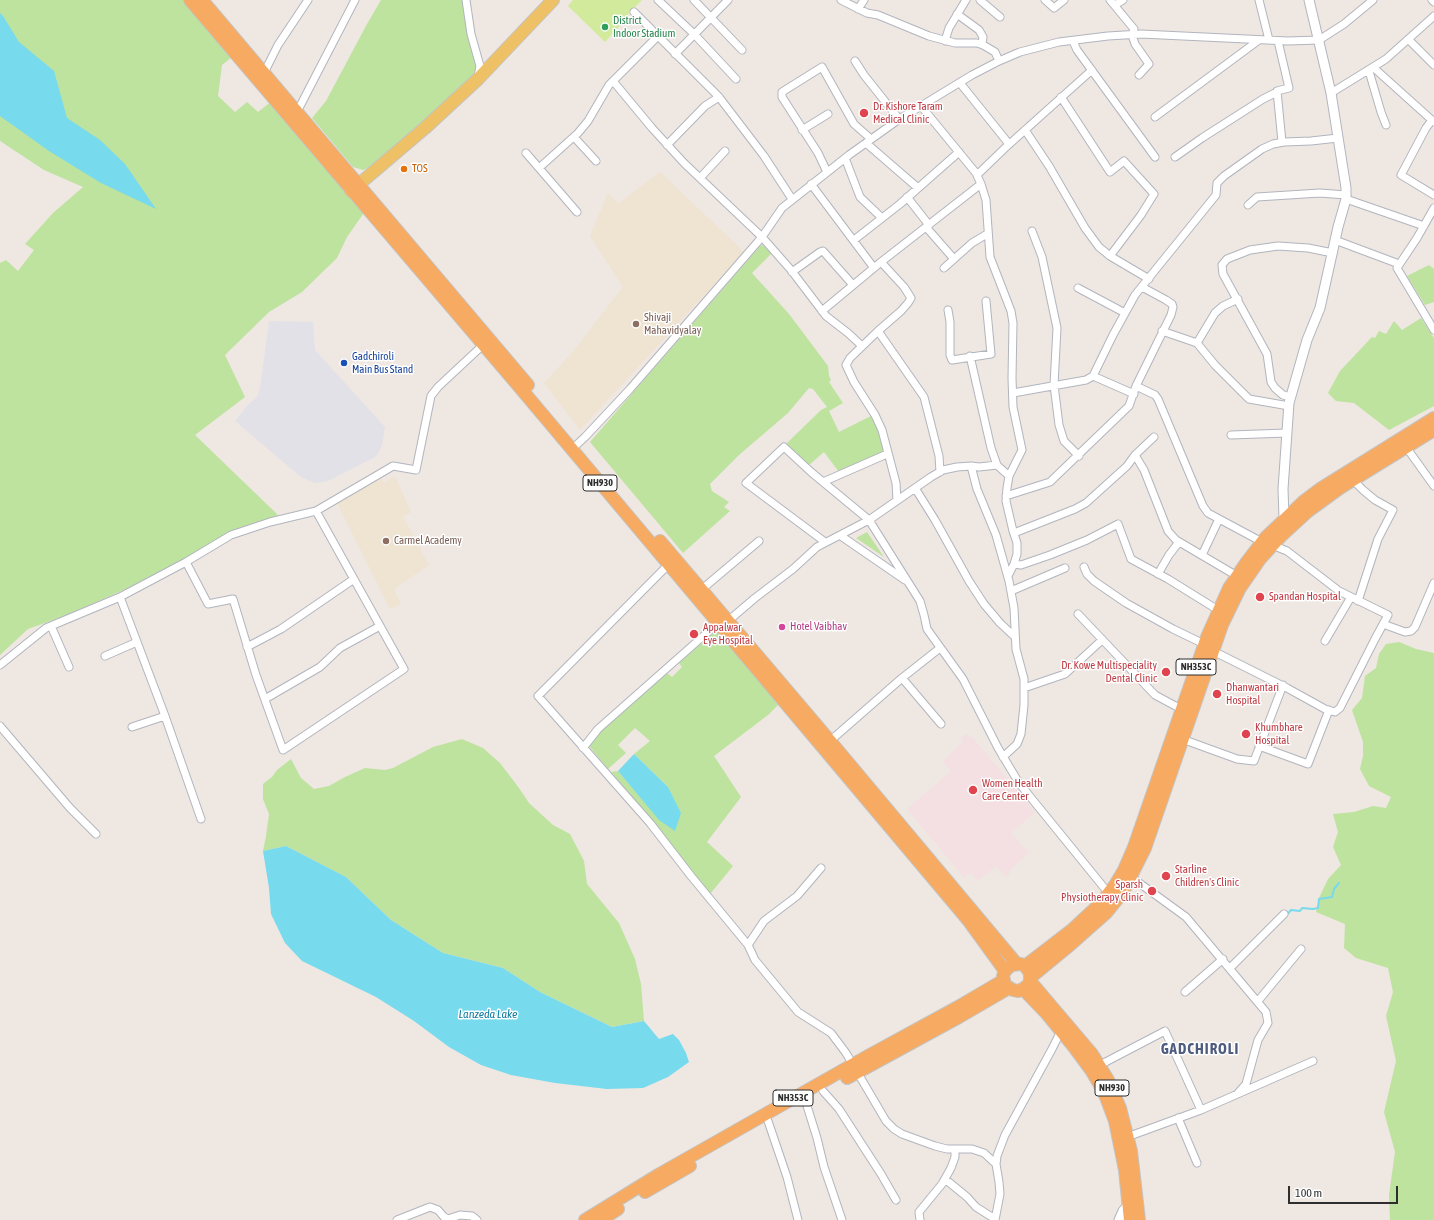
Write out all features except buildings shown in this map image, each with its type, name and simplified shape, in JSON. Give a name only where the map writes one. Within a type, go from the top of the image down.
[{"type":"highway","name":"NH930","points":[[190,0],[355,188],[575,447],[668,564],[723,622],[830,741],[1020,965],[1028,969],[1028,982],[1060,1031],[1108,1080],[1120,1108],[1131,1151],[1133,1203],[1130,1220]]},
{"type":"highway","name":"NH930","points":[[202,0],[297,112],[355,188],[483,345],[701,590],[723,622],[968,920],[1006,980]]},
{"type":"highway","name":"NH353C","points":[[1028,982],[1106,913],[1134,847],[1181,709],[1208,647],[1222,625],[1240,588],[1260,559],[1267,544],[1284,518],[1320,488],[1434,418]]},
{"type":"highway","name":"NH353C","points":[[1020,965],[1073,929],[1100,904],[1123,892],[1145,848],[1182,739],[1218,610],[1237,576],[1267,544],[1307,512],[1353,480],[1434,430]]},
{"type":"highway","points":[[1020,965],[1011,964],[1006,980],[1018,991],[1028,982]]},
{"type":"highway","name":"NH353C","points":[[593,1219],[658,1175],[855,1069],[959,1017],[1006,980]]},
{"type":"highway","name":"NH930","points":[[1028,982],[1092,1054],[1095,1068],[1115,1121],[1125,1170],[1139,1220]]},
{"type":"highway","name":"NH353C","points":[[593,1219],[643,1194],[768,1121],[804,1097],[823,1091],[855,1069]]},
{"type":"main road","points":[[355,188],[425,128],[478,79],[553,0]]},
{"type":"street","points":[[264,73],[278,45],[308,0]]},
{"type":"street","points":[[297,112],[354,0]]},
{"type":"street","points":[[466,0],[470,34],[480,66],[478,79]]},
{"type":"street","points":[[658,0],[694,34],[736,79]]},
{"type":"street","points":[[694,0],[742,50]]},
{"type":"street","points":[[675,54],[728,0]]},
{"type":"street","points":[[841,0],[867,13],[878,15],[945,41],[982,44],[995,52],[999,60]]},
{"type":"street","points":[[858,9],[864,0]]},
{"type":"street","points":[[945,41],[949,28],[966,0]]},
{"type":"street","points":[[980,0],[1000,17]]},
{"type":"street","points":[[1046,0],[1054,8],[1064,0]]},
{"type":"street","points":[[1123,0],[1112,3],[1134,29],[1132,35],[1135,44],[1149,64],[1139,74]]},
{"type":"street","points":[[1259,0],[1269,40]]},
{"type":"street","points":[[1284,518],[1283,489],[1290,402],[1307,340],[1320,308],[1346,197],[1331,93],[1309,0]]},
{"type":"street","points":[[575,447],[630,389],[762,237],[782,208],[845,158],[899,119],[999,60],[1020,52],[1073,40],[1108,36],[1188,36],[1278,41],[1319,40],[1344,24],[1373,0]]},
{"type":"street","points":[[634,12],[719,97],[764,156],[792,199]]},
{"type":"street","points":[[957,14],[979,30],[983,37],[982,44]]},
{"type":"street","points":[[1331,93],[1372,69],[1409,40],[1434,16]]},
{"type":"street","points":[[539,168],[574,137],[588,121],[598,102],[613,81],[658,36]]},
{"type":"street","points":[[1073,40],[1077,50],[1155,156]]},
{"type":"street","points":[[1155,117],[1259,40]]},
{"type":"street","points":[[1409,40],[1434,65]]},
{"type":"street","points":[[1175,157],[1250,107],[1288,88],[1278,41]]},
{"type":"street","points":[[855,61],[864,75],[899,119]]},
{"type":"street","points":[[827,172],[818,153],[782,97],[782,92],[822,67],[854,124],[868,141],[918,188]]},
{"type":"street","points":[[1372,69],[1433,121],[1426,128],[1401,175],[1434,195]]},
{"type":"street","points":[[1372,69],[1380,112],[1386,125]]},
{"type":"street","points":[[977,175],[1009,144],[1092,70]]},
{"type":"street","points":[[613,81],[667,145],[762,237],[792,272],[822,311],[862,346]]},
{"type":"street","points":[[960,83],[1009,144]]},
{"type":"street","points":[[1278,92],[1282,142]]},
{"type":"street","points":[[667,145],[705,106],[719,97]]},
{"type":"street","points":[[1061,97],[1110,172],[1124,161],[1154,194],[1110,256]]},
{"type":"street","points":[[921,106],[977,175],[981,184],[986,200],[987,234],[990,257],[1011,311],[1013,323],[1013,407],[1022,450],[1009,476],[1006,496],[1017,543],[1014,564],[1008,576]]},
{"type":"street","points":[[802,130],[828,114]]},
{"type":"street","points":[[1025,130],[1049,166],[1085,228],[1099,247],[1110,256],[1149,278]]},
{"type":"street","points":[[574,137],[596,161]]},
{"type":"street","points":[[1013,393],[1086,380],[1093,376],[1125,313],[1136,295],[1216,195],[1217,183],[1224,176],[1262,149],[1273,144],[1282,142],[1311,142],[1338,138]]},
{"type":"street","points":[[700,178],[725,151]]},
{"type":"street","points":[[854,240],[907,198],[959,152]]},
{"type":"street","points":[[526,153],[577,212]]},
{"type":"street","points":[[845,158],[860,196],[882,218]]},
{"type":"street","points":[[811,184],[874,268]]},
{"type":"street","points":[[822,311],[881,262],[981,184]]},
{"type":"street","points":[[1248,205],[1257,197],[1320,193],[1346,197],[1424,226]]},
{"type":"street","points":[[907,198],[954,259]]},
{"type":"street","points":[[1434,208],[1397,268],[1434,330]]},
{"type":"street","points":[[1032,231],[1042,256],[1057,328],[1054,385],[1059,425],[1064,441],[1079,456]]},
{"type":"street","points":[[944,268],[972,243],[987,234]]},
{"type":"street","points":[[1336,240],[1399,264]]},
{"type":"street","points":[[1290,402],[1275,388],[1271,382],[1267,354],[1223,274],[1222,265],[1228,259],[1250,250],[1278,246],[1308,248],[1333,253]]},
{"type":"street","points":[[792,272],[823,251],[853,285]]},
{"type":"street","points":[[881,262],[904,287],[911,298],[901,311],[850,358],[846,365],[854,382],[875,415],[882,430],[896,484],[897,500]]},
{"type":"street","points":[[1006,496],[1050,482],[1079,456],[1129,406],[1136,386],[1171,315],[1173,307],[1172,304],[1142,287]]},
{"type":"street","points":[[1078,288],[1125,313]]},
{"type":"street","points":[[1197,344],[1215,313],[1223,306],[1238,299]]},
{"type":"street","points":[[948,310],[950,322],[950,356],[952,360],[970,356],[991,354],[986,301]]},
{"type":"street","points":[[878,331],[911,376],[924,397],[939,456],[940,472]]},
{"type":"street","points":[[1162,332],[1197,344],[1215,365],[1249,399],[1290,402]]},
{"type":"street","points":[[0,664],[46,628],[120,597],[186,562],[231,535],[270,522],[316,511],[393,466],[416,470],[431,396],[438,387],[483,345]]},
{"type":"street","points":[[970,356],[991,448],[997,465],[1009,476]]},
{"type":"street","points":[[1093,376],[1134,394]]},
{"type":"street","points":[[1084,567],[1087,574],[1094,581],[1126,603],[1173,629],[1335,712],[1340,708],[1388,615],[1339,591],[1287,551],[1267,544],[1208,514],[1203,506],[1158,399],[1155,395],[1136,386]]},
{"type":"street","points":[[1231,435],[1287,433]]},
{"type":"street","points":[[1014,533],[1075,509],[1086,503],[1127,466],[1135,455],[1154,437]]},
{"type":"street","points":[[825,542],[746,483],[784,447],[869,520],[920,601],[927,629],[963,680],[1003,757],[1019,783],[1112,897]]},
{"type":"street","points":[[1406,447],[1434,486]]},
{"type":"street","points":[[823,482],[888,454]]},
{"type":"street","points":[[1135,455],[1144,470],[1168,531],[1179,542],[1237,576]]},
{"type":"street","points":[[583,748],[598,729],[723,622],[793,569],[817,547],[825,542],[841,536],[869,520],[940,472],[957,467],[997,465]]},
{"type":"street","points":[[971,466],[977,489],[996,535],[1008,576],[1014,608],[1016,649],[1024,680],[1024,705],[1021,734],[1017,744],[1003,757]]},
{"type":"street","points":[[1353,480],[1375,500],[1393,510],[1378,539],[1358,601]]},
{"type":"street","points":[[915,488],[984,604],[1000,623],[1015,637]]},
{"type":"street","points":[[186,562],[208,604],[233,599],[283,750],[404,669],[316,511]]},
{"type":"street","points":[[1202,555],[1219,519]]},
{"type":"street","points":[[1014,564],[1020,565],[1050,555],[1087,540],[1118,524],[1131,559],[1218,610]]},
{"type":"street","points":[[841,536],[907,581]]},
{"type":"street","points":[[701,590],[759,541]]},
{"type":"street","points":[[1158,574],[1169,554],[1179,542]]},
{"type":"street","points":[[668,564],[538,696],[650,823],[691,876],[748,945],[756,960],[798,1012],[831,1033],[846,1053],[886,1121],[902,1134],[935,1146],[955,1149],[972,1149],[984,1153],[996,1164]]},
{"type":"street","points":[[1011,592],[1066,568]]},
{"type":"street","points":[[248,647],[281,629],[354,579]]},
{"type":"street","points":[[1383,624],[1405,632],[1411,631],[1415,627],[1434,583]]},
{"type":"street","points":[[120,597],[165,716],[201,819]]},
{"type":"street","points":[[1325,641],[1351,597]]},
{"type":"street","points":[[1078,614],[1155,695],[1181,709]]},
{"type":"street","points":[[50,626],[69,667]]},
{"type":"street","points":[[265,699],[320,667],[340,648],[380,626]]},
{"type":"street","points":[[1024,688],[1065,674],[1102,640]]},
{"type":"street","points":[[105,656],[137,642]]},
{"type":"street","points":[[830,741],[902,678],[940,648]]},
{"type":"street","points":[[902,678],[941,724]]},
{"type":"street","points":[[1182,739],[1237,759],[1254,761],[1283,685]]},
{"type":"street","points":[[1259,746],[1308,764],[1329,710]]},
{"type":"street","points":[[132,728],[165,716]]},
{"type":"street","points":[[0,726],[70,808],[96,834]]},
{"type":"street","points":[[748,945],[764,921],[797,896],[821,868]]},
{"type":"street","points":[[1131,877],[1186,917],[1266,1012],[1268,1023],[1258,1040],[1246,1084],[1236,1094]]},
{"type":"street","points":[[1230,968],[1284,914]]},
{"type":"street","points":[[1258,1002],[1301,949]]},
{"type":"street","points":[[1185,992],[1222,959]]},
{"type":"street","points":[[945,1179],[967,1197],[976,1207],[995,1220],[1000,1194],[996,1164],[997,1156],[1005,1135],[1052,1049],[1060,1031]]},
{"type":"street","points":[[1095,1068],[1165,1031],[1201,1110]]},
{"type":"street","points":[[1127,1137],[1201,1110],[1313,1061]]},
{"type":"street","points":[[823,1091],[839,1109],[896,1200]]},
{"type":"street","points":[[804,1097],[817,1138],[824,1167],[842,1220]]},
{"type":"street","points":[[1178,1118],[1197,1162]]},
{"type":"street","points":[[768,1121],[787,1177],[798,1220]]},
{"type":"street","points":[[920,1220],[919,1212],[935,1194],[945,1179],[955,1157],[955,1149]]},
{"type":"street","points":[[1120,1220],[1123,1211],[1133,1203]]},
{"type":"street","points":[[397,1220],[430,1207],[438,1210],[448,1219],[460,1215],[472,1216],[477,1220]]},
{"type":"shaded area","name":"Shivaji Mahavidyalay","points":[[660,172],[744,252],[580,430],[544,383],[571,354],[623,287],[590,236],[608,193],[618,204]]},
{"type":"shaded area","points":[[269,321],[313,322],[315,350],[385,427],[382,445],[375,457],[328,481],[316,483],[301,477],[235,421],[246,407],[258,396]]},
{"type":"shaded area","name":"Carmel Academy","points":[[395,476],[411,512],[403,517],[429,565],[394,589],[401,604],[390,609],[337,503],[381,478],[384,483]]},
{"type":"shaded area","name":"Women Health Care Center","points":[[967,734],[969,738],[972,737],[1035,812],[1011,833],[1029,853],[1010,870],[1010,873],[1006,877],[996,866],[978,881],[971,872],[964,877],[907,809],[952,771],[943,762],[963,741],[961,738]]},
{"type":"green space","points":[[0,0],[189,0],[236,54],[222,65],[218,96],[235,112],[247,102],[258,112],[272,101],[368,207],[347,237],[337,258],[302,292],[269,312],[225,355],[245,397],[195,435],[278,515],[229,532],[179,563],[137,584],[67,615],[28,629],[0,655],[0,263],[6,260],[18,271],[34,250],[25,244],[53,213],[83,187],[44,170],[0,141]]},
{"type":"green space","points":[[381,0],[463,0],[464,14],[472,49],[478,65],[475,75],[424,124],[368,168],[363,170],[353,167],[312,118],[326,101]]},
{"type":"green space","name":"District Indoor Stadium","points":[[573,0],[642,0],[628,14],[629,16],[605,42],[568,6]]},
{"type":"green space","points":[[763,245],[772,253],[752,273],[789,314],[828,366],[831,380],[829,382],[843,403],[829,411],[839,432],[871,416],[875,422],[885,452],[839,472],[824,452],[809,465],[786,444],[821,410],[827,407],[813,389],[809,388],[788,413],[739,455],[710,484],[712,491],[729,502],[724,507],[730,511],[683,553],[590,442],[760,246]]},
{"type":"green space","points":[[1429,265],[1434,269],[1434,302],[1425,305],[1407,276]]},
{"type":"green space","points":[[1421,318],[1434,338],[1434,406],[1389,430],[1354,403],[1336,401],[1328,393],[1340,371],[1372,337],[1375,338],[1379,331],[1386,334],[1394,321],[1402,330]]},
{"type":"green space","points":[[867,532],[884,557],[856,538]]},
{"type":"green space","points":[[719,628],[778,705],[768,715],[714,756],[741,797],[707,842],[733,866],[710,894],[653,821],[611,772],[618,771],[659,819],[668,787],[634,754],[650,741],[635,728],[618,745],[626,753],[608,769],[589,746],[601,731],[667,673],[672,677],[682,667],[679,663]]},
{"type":"green space","points":[[1399,642],[1416,649],[1434,653],[1434,1220],[1390,1220],[1389,1195],[1395,1152],[1384,1112],[1396,1061],[1386,1016],[1393,992],[1388,968],[1356,958],[1344,948],[1345,924],[1316,912],[1319,898],[1328,879],[1341,865],[1333,847],[1338,832],[1333,814],[1354,812],[1373,806],[1386,808],[1391,797],[1369,786],[1360,769],[1363,756],[1363,742],[1352,710],[1362,698],[1365,676],[1376,668],[1379,654],[1386,644]]},
{"type":"green space","points":[[462,739],[483,748],[500,763],[529,803],[553,825],[570,834],[584,861],[587,884],[619,923],[635,959],[641,984],[644,1021],[612,1027],[540,992],[503,968],[443,953],[391,920],[346,877],[286,846],[263,851],[269,814],[263,799],[263,784],[291,759],[301,778],[314,789],[329,786],[365,768],[385,770],[393,768],[433,747]]},
{"type":"water","points":[[0,13],[19,42],[54,71],[67,118],[100,140],[125,164],[156,209],[101,183],[49,151],[0,116]]},
{"type":"water","points":[[634,754],[668,787],[681,813],[675,831],[659,820],[618,771]]},
{"type":"water","name":"Lanzeda Lake","points":[[286,846],[346,877],[391,920],[443,953],[503,968],[540,992],[612,1027],[644,1021],[659,1039],[673,1034],[679,1040],[689,1062],[668,1077],[643,1088],[607,1089],[555,1083],[511,1075],[481,1065],[449,1047],[414,1021],[376,997],[302,961],[285,943],[271,914],[269,888],[263,851]]},
{"type":"waterway","points":[[1285,917],[1291,910],[1300,911],[1302,908],[1318,908],[1319,899],[1332,897],[1334,889],[1339,883]]},
{"type":"place","name":"District Indoor Stadium","points":[[605,27]]},
{"type":"place","name":"Dr. Kishore Taram Medical Clinic","points":[[864,113]]},
{"type":"place","name":"TOS","points":[[404,169]]},
{"type":"place","name":"Shivaji Mahavidyalay","points":[[636,324]]},
{"type":"place","name":"Gadchiroli Main Bus Stand","points":[[344,363]]},
{"type":"place","name":"Carmel Academy","points":[[386,541]]},
{"type":"place","name":"Spandan Hospital","points":[[1260,597]]},
{"type":"place","name":"Hotel Vaibhav","points":[[782,627]]},
{"type":"place","name":"Appalwar Eye Hospital","points":[[694,634]]},
{"type":"place","name":"Dr. Kowe Multispeciality Dental Clinic","points":[[1166,672]]},
{"type":"place","name":"Dhanwantari Hospital","points":[[1217,694]]},
{"type":"place","name":"Khumbhare Hospital","points":[[1246,734]]},
{"type":"place","name":"Women Health Care Center","points":[[973,790]]},
{"type":"place","name":"Starline Children's Clinic","points":[[1166,876]]},
{"type":"place","name":"Sparsh Physiotherapy Clinic","points":[[1152,891]]},
{"type":"district","name":"GADCHIROLI","points":[[1200,1049]]}]
